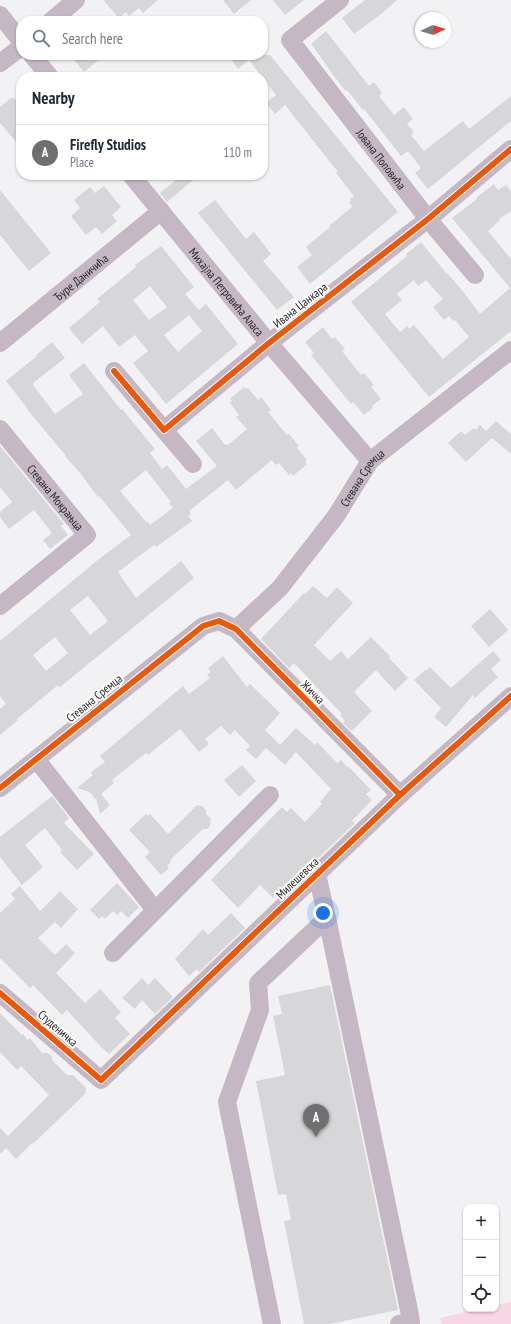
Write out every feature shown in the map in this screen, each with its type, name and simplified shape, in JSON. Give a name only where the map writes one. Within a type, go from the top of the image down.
[{"type":"street","points":[[57,16],[76,0]]},
{"type":"street","name":"Јована Поповића","points":[[340,0],[290,40],[428,219],[474,275]]},
{"type":"street","points":[[0,16],[16,35]]},
{"type":"street","points":[[0,63],[16,51]]},
{"type":"street","points":[[36,60],[46,72]]},
{"type":"street","name":"Ивана Цанкара","points":[[164,430],[269,343],[428,219],[511,149]]},
{"type":"street","name":"Михајла Петровића Аласа","points":[[135,180],[269,343],[370,461]]},
{"type":"street","name":"Ђуре Даничића","points":[[0,343],[161,211]]},
{"type":"street","name":"Стевана Сремца","points":[[236,629],[280,588],[336,516],[370,461],[508,357]]},
{"type":"street","points":[[114,371],[193,464]]},
{"type":"street","name":"Стевана Мокрањца","points":[[0,429],[87,535],[0,606]]},
{"type":"street","name":"Жичка","points":[[203,626],[219,621],[236,629],[400,795]]},
{"type":"street","name":"Стевана Сремца","points":[[0,788],[203,626]]},
{"type":"street","name":"Милешевска","points":[[101,1080],[400,795],[511,696]]},
{"type":"street","points":[[36,759],[155,910]]},
{"type":"street","points":[[113,953],[270,795]]},
{"type":"street","points":[[317,874],[409,1310],[411,1322],[399,1324]]},
{"type":"street","points":[[272,1324],[228,1102],[260,1010],[258,983],[327,918]]},
{"type":"street","name":"Студеничка","points":[[0,993],[101,1080]]},
{"type":"shaded area","points":[[511,1302],[511,1324],[442,1324],[440,1318],[466,1312],[499,1312],[499,1304]]},
{"type":"building","points":[[103,0],[158,0],[143,13],[139,8],[129,16],[126,12],[121,16],[117,16]]},
{"type":"building","points":[[223,0],[251,0],[234,14]]},
{"type":"building","points":[[273,0],[304,0],[285,15]]},
{"type":"building","points":[[365,0],[397,0],[380,15],[354,34],[342,18]]},
{"type":"building","points":[[326,31],[369,86],[374,82],[382,93],[379,96],[394,115],[404,107],[413,119],[407,124],[414,132],[411,135],[424,151],[463,121],[469,129],[511,96],[511,121],[428,189],[415,173],[421,168],[408,151],[401,156],[364,109],[363,110],[347,90],[346,91],[340,84],[311,44]]},
{"type":"building","points":[[268,55],[270,55],[398,212],[310,284],[297,267],[312,255],[306,247],[352,207],[349,202],[354,196],[336,173],[338,172],[285,105],[275,114],[268,105],[268,101],[276,95],[268,85],[268,72],[258,72],[249,60],[268,60]]},
{"type":"building","points":[[74,60],[99,60],[84,72]]},
{"type":"building","points":[[232,60],[249,60],[238,69]]},
{"type":"building","points":[[12,97],[14,100],[16,98],[16,142],[0,123],[0,107]]},
{"type":"building","points":[[176,180],[193,180],[167,202],[160,193]]},
{"type":"building","points":[[494,184],[498,190],[506,185],[511,191],[511,211],[499,219],[500,220],[488,231],[511,259],[511,331],[429,397],[351,302],[407,256],[406,254],[421,242],[480,314],[510,288],[452,218],[477,199],[476,198]],"holes":[[[414,280],[418,286],[426,280],[443,299],[433,307],[444,320],[449,316],[453,321],[455,320],[469,337],[443,359],[414,325],[409,329],[407,326],[400,332],[385,314],[402,300],[397,294]]]},
{"type":"building","points":[[104,186],[121,207],[112,215],[117,221],[102,234],[96,227],[86,235],[71,216],[80,208],[74,200],[90,187],[95,193]]},
{"type":"building","points":[[0,190],[51,253],[29,271],[0,235]]},
{"type":"building","points":[[215,200],[246,239],[254,232],[271,254],[263,261],[294,297],[277,310],[198,213]]},
{"type":"building","points":[[161,246],[194,287],[185,294],[199,310],[206,304],[238,344],[166,404],[133,363],[148,351],[135,335],[119,347],[103,326],[82,344],[69,328],[100,302],[97,299],[136,267],[135,265]],"holes":[[[150,286],[167,307],[149,320],[133,300]],[[189,315],[202,331],[178,352],[164,335]]]},
{"type":"building","points":[[323,327],[332,339],[335,337],[345,349],[342,351],[361,375],[364,373],[374,385],[371,387],[381,399],[364,415],[353,402],[351,404],[311,355],[314,353],[305,342]]},
{"type":"building","points":[[52,342],[65,358],[33,383],[55,414],[83,394],[69,375],[84,363],[121,410],[122,409],[155,449],[150,453],[162,469],[167,465],[186,489],[217,466],[196,441],[212,428],[225,445],[228,445],[247,429],[236,417],[239,415],[230,403],[232,401],[230,399],[244,387],[246,389],[248,388],[258,400],[261,397],[271,410],[268,412],[287,435],[289,434],[299,446],[297,448],[307,460],[305,461],[307,464],[293,476],[291,473],[289,475],[279,463],[276,465],[272,460],[236,490],[228,480],[189,511],[191,514],[188,516],[192,521],[156,547],[154,545],[118,572],[136,598],[181,561],[194,578],[60,687],[58,685],[0,735],[0,709],[6,704],[0,696],[0,641],[99,559],[131,535],[99,496],[98,497],[6,381],[37,356],[36,355]],"holes":[[[146,470],[171,502],[169,503],[173,508],[150,525],[120,491]],[[88,596],[108,621],[90,635],[70,610]],[[55,637],[68,653],[46,671],[33,655]]]},
{"type":"building","points":[[496,421],[511,434],[511,454],[492,438],[466,462],[448,443],[461,431],[465,435],[474,428],[476,430],[480,425],[486,431]]},
{"type":"building","points":[[0,446],[64,524],[61,526],[68,535],[50,549],[43,540],[52,533],[34,510],[9,529],[0,517],[0,512],[12,502],[0,487]]},
{"type":"building","points":[[313,586],[327,598],[337,587],[353,603],[314,645],[330,661],[341,651],[348,659],[371,637],[390,656],[389,658],[408,678],[395,691],[376,670],[354,692],[372,711],[352,731],[343,723],[345,721],[340,715],[342,714],[294,663],[289,668],[261,639],[304,593],[305,594]]},
{"type":"building","points":[[490,609],[508,630],[489,647],[471,626]]},
{"type":"building","points":[[493,651],[501,660],[491,669],[498,677],[475,698],[473,695],[446,727],[434,717],[441,708],[414,680],[430,667],[451,688]]},
{"type":"building","points":[[223,656],[247,687],[250,684],[280,713],[265,730],[280,745],[296,728],[315,745],[317,742],[337,763],[341,760],[347,767],[348,766],[371,790],[366,794],[372,800],[352,821],[355,823],[311,865],[309,862],[273,898],[260,885],[238,908],[211,880],[282,807],[287,812],[291,808],[305,822],[322,804],[320,802],[331,789],[296,752],[285,765],[266,748],[256,759],[246,750],[250,746],[235,730],[230,735],[221,726],[205,739],[209,744],[199,752],[180,729],[148,755],[146,753],[112,780],[114,783],[101,794],[110,805],[100,814],[96,798],[95,799],[90,792],[77,788],[93,775],[91,772],[105,762],[100,756],[183,686],[189,694],[210,678],[207,675],[211,672],[208,668]]},
{"type":"building","points":[[242,765],[256,781],[239,797],[224,780]]},
{"type":"building","points":[[52,796],[69,818],[64,823],[94,854],[77,870],[60,852],[62,850],[45,828],[25,845],[43,867],[22,885],[0,857],[0,837]]},
{"type":"building","points":[[197,805],[202,806],[206,810],[206,814],[211,819],[210,826],[207,829],[203,829],[170,860],[171,862],[167,866],[169,868],[161,875],[145,857],[150,852],[129,830],[146,814],[148,816],[150,814],[168,834]]},
{"type":"building","points":[[117,883],[139,907],[128,918],[121,911],[117,915],[113,911],[105,919],[102,916],[99,919],[90,910]]},
{"type":"building","points":[[20,886],[40,911],[60,891],[78,909],[61,928],[55,922],[38,938],[55,955],[66,944],[75,953],[56,973],[85,1003],[100,989],[121,1012],[115,1018],[130,1034],[109,1054],[67,1010],[62,1015],[33,985],[30,988],[0,958],[0,913],[15,899],[11,894]]},
{"type":"building","points":[[231,913],[245,928],[199,972],[197,969],[189,976],[175,959],[203,929],[208,935]]},
{"type":"building","points":[[142,978],[148,985],[155,978],[173,997],[155,1014],[142,1000],[135,1009],[122,998]]},
{"type":"building","points":[[330,985],[398,1310],[329,1324],[304,1324],[284,1221],[291,1220],[286,1194],[278,1195],[256,1081],[285,1075],[273,1016],[282,1014],[278,996]]},
{"type":"building","points":[[0,1013],[28,1040],[30,1038],[42,1053],[48,1053],[52,1057],[52,1060],[67,1075],[73,1075],[86,1088],[85,1094],[16,1159],[6,1148],[0,1154],[0,1128],[8,1136],[49,1095],[21,1066],[17,1070],[0,1052]]},
{"type":"cycle path","points":[[114,371],[164,430],[269,343],[428,219],[511,149]]},
{"type":"cycle path","points":[[0,788],[203,626],[219,621],[236,629],[400,795]]},
{"type":"cycle path","points":[[0,993],[101,1080],[400,795],[511,696]]},
{"type":"place","name":"Firefly Studios","points":[[316,1137]]}]
